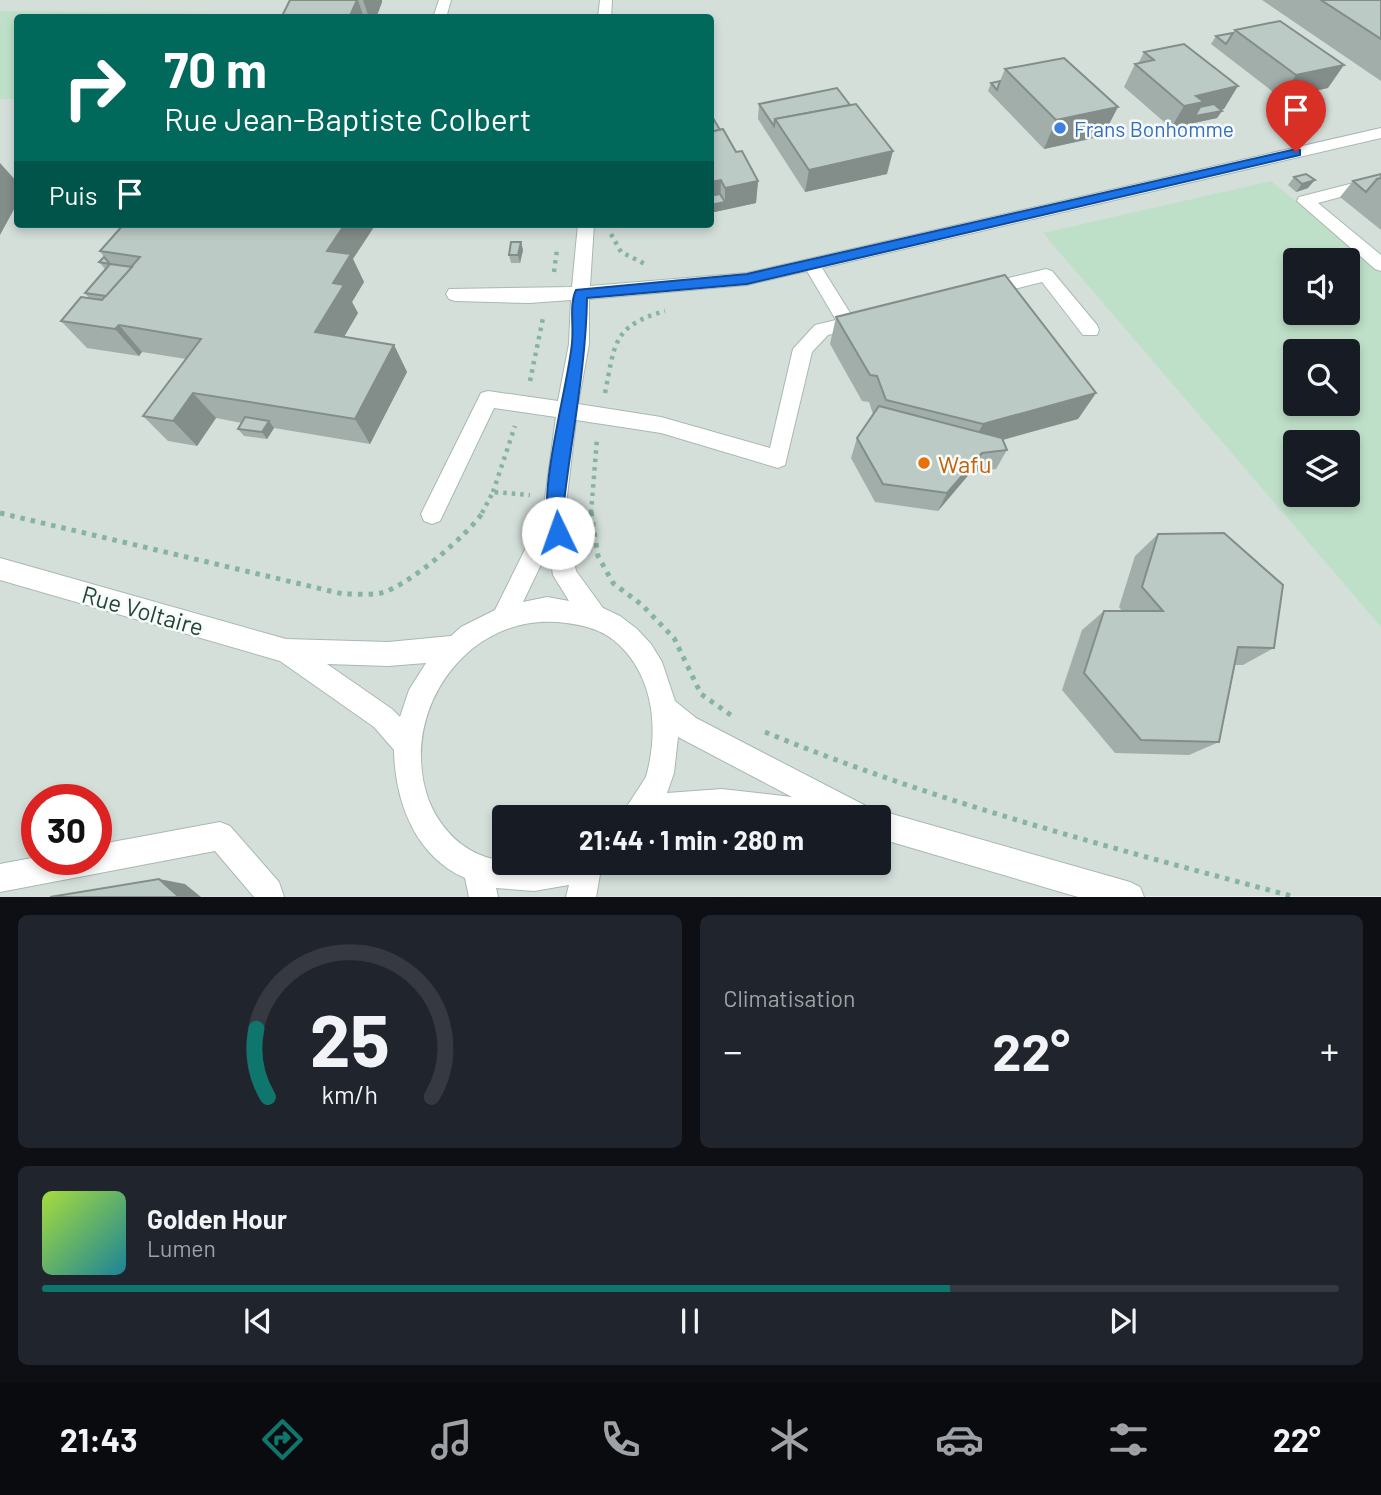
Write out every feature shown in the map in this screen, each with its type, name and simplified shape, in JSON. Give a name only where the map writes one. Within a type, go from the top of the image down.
[{"type":"street","points":[[455,294],[580,293],[747,279],[1379,134]]},
{"type":"street","points":[[1381,181],[1305,201],[1381,265]]},
{"type":"street","points":[[586,228],[579,344],[567,410],[554,513],[565,575],[593,616]]},
{"type":"street","points":[[811,264],[848,324]]},
{"type":"street","points":[[966,295],[1046,275],[1090,330]]},
{"type":"street","points":[[432,514],[488,399],[661,425],[778,459],[803,349],[822,330],[887,314]]},
{"type":"street","points":[[504,615],[554,513]]},
{"type":"street","name":"Rue Voltaire","points":[[0,569],[286,651],[388,654],[454,648]]},
{"type":"street","points":[[545,875],[481,884],[435,841],[412,801],[406,772],[405,743],[418,697],[427,681],[454,648],[483,626],[504,615],[545,607],[567,608],[606,620],[638,646],[662,687],[668,732],[658,781],[642,805]]},
{"type":"street","name":"Rue Voltaire","points":[[286,651],[383,718],[405,743]]},
{"type":"street","points":[[665,709],[687,727],[835,805]]},
{"type":"street","points":[[703,805],[740,805]]},
{"type":"street","points":[[891,828],[1130,897]]},
{"type":"street","points":[[0,878],[220,836],[269,892],[269,897]]},
{"type":"street","points":[[581,897],[584,875]]},
{"type":"path","points":[[610,228],[621,252],[653,266]]},
{"type":"path","points":[[0,513],[343,594],[381,593],[394,589],[461,538],[482,514],[494,492],[523,403],[549,294],[557,247]]},
{"type":"path","points":[[676,308],[641,316],[620,334],[612,349],[594,464],[591,512],[598,556],[613,583],[642,605],[674,638],[701,694],[743,723]]},
{"type":"path","points":[[494,492],[534,495]]},
{"type":"path","points":[[756,729],[832,762],[962,806],[1295,897]]},
{"type":"shaded area","points":[[0,0],[1381,0],[1381,896],[0,897]]},
{"type":"green space","points":[[0,11],[222,14],[14,14],[14,99],[0,99]]},
{"type":"green space","points":[[1271,181],[1353,248],[1283,248],[1283,325],[1360,325],[1360,254],[1381,271],[1381,627],[1043,233]]},
{"type":"building","points":[[290,0],[357,0],[351,14],[283,14]]},
{"type":"building","points":[[1321,0],[1381,0],[1381,39]]},
{"type":"building","points":[[1280,21],[1344,65],[1296,75],[1235,30]]},
{"type":"building","points":[[1233,33],[1226,44],[1216,36]]},
{"type":"building","points":[[1184,44],[1238,86],[1196,96],[1204,102],[1184,106],[1135,64],[1154,60],[1144,52]]},
{"type":"building","points":[[1064,58],[1118,107],[1056,120],[1005,69]]},
{"type":"building","points":[[1000,81],[997,90],[991,83]]},
{"type":"building","points":[[837,88],[850,105],[775,119],[774,126],[759,104]]},
{"type":"building","points":[[856,104],[893,151],[809,170],[775,119]]},
{"type":"building","points":[[1214,104],[1222,111],[1195,116],[1200,107]]},
{"type":"building","points":[[714,120],[720,130],[714,131]]},
{"type":"building","points":[[723,129],[736,152],[742,151],[758,181],[725,188],[721,180],[714,181],[714,131]]},
{"type":"building","points":[[1306,174],[1315,180],[1302,184],[1294,177]]},
{"type":"building","points":[[1381,174],[1381,178],[1366,192],[1353,181]]},
{"type":"building","points":[[720,194],[725,202],[714,204],[714,195]]},
{"type":"building","points":[[120,228],[342,228],[327,251],[351,254],[333,283],[344,285],[315,332],[394,345],[355,419],[193,393],[173,421],[143,416],[201,339],[119,325],[115,329],[61,321],[81,297],[102,300],[140,257],[100,251]]},
{"type":"building","points":[[511,242],[521,242],[518,255],[509,255]]},
{"type":"building","points":[[104,257],[110,264],[99,262]]},
{"type":"building","points":[[110,264],[132,267],[106,296],[85,293]]},
{"type":"building","points":[[1005,275],[1096,393],[983,424],[886,400],[877,376],[870,375],[836,317]]},
{"type":"building","name":"Wafu","points":[[879,406],[1002,438],[1007,450],[982,453],[947,493],[883,484],[857,438]]},
{"type":"building","points":[[245,417],[269,421],[262,432],[238,429]]},
{"type":"building","points":[[1224,533],[1283,585],[1274,648],[1238,647],[1219,742],[1141,740],[1084,673],[1104,611],[1163,611],[1142,587],[1158,534]]},
{"type":"building","points":[[159,879],[179,897],[50,897]]},
{"type":"place","name":"Frans Bonhomme","points":[[1060,128]]},
{"type":"place","name":"Wafu","points":[[924,463]]},
{"type":"route","points":[[558,533],[554,513],[567,410],[579,344],[580,293],[747,279],[1296,152]]}]
